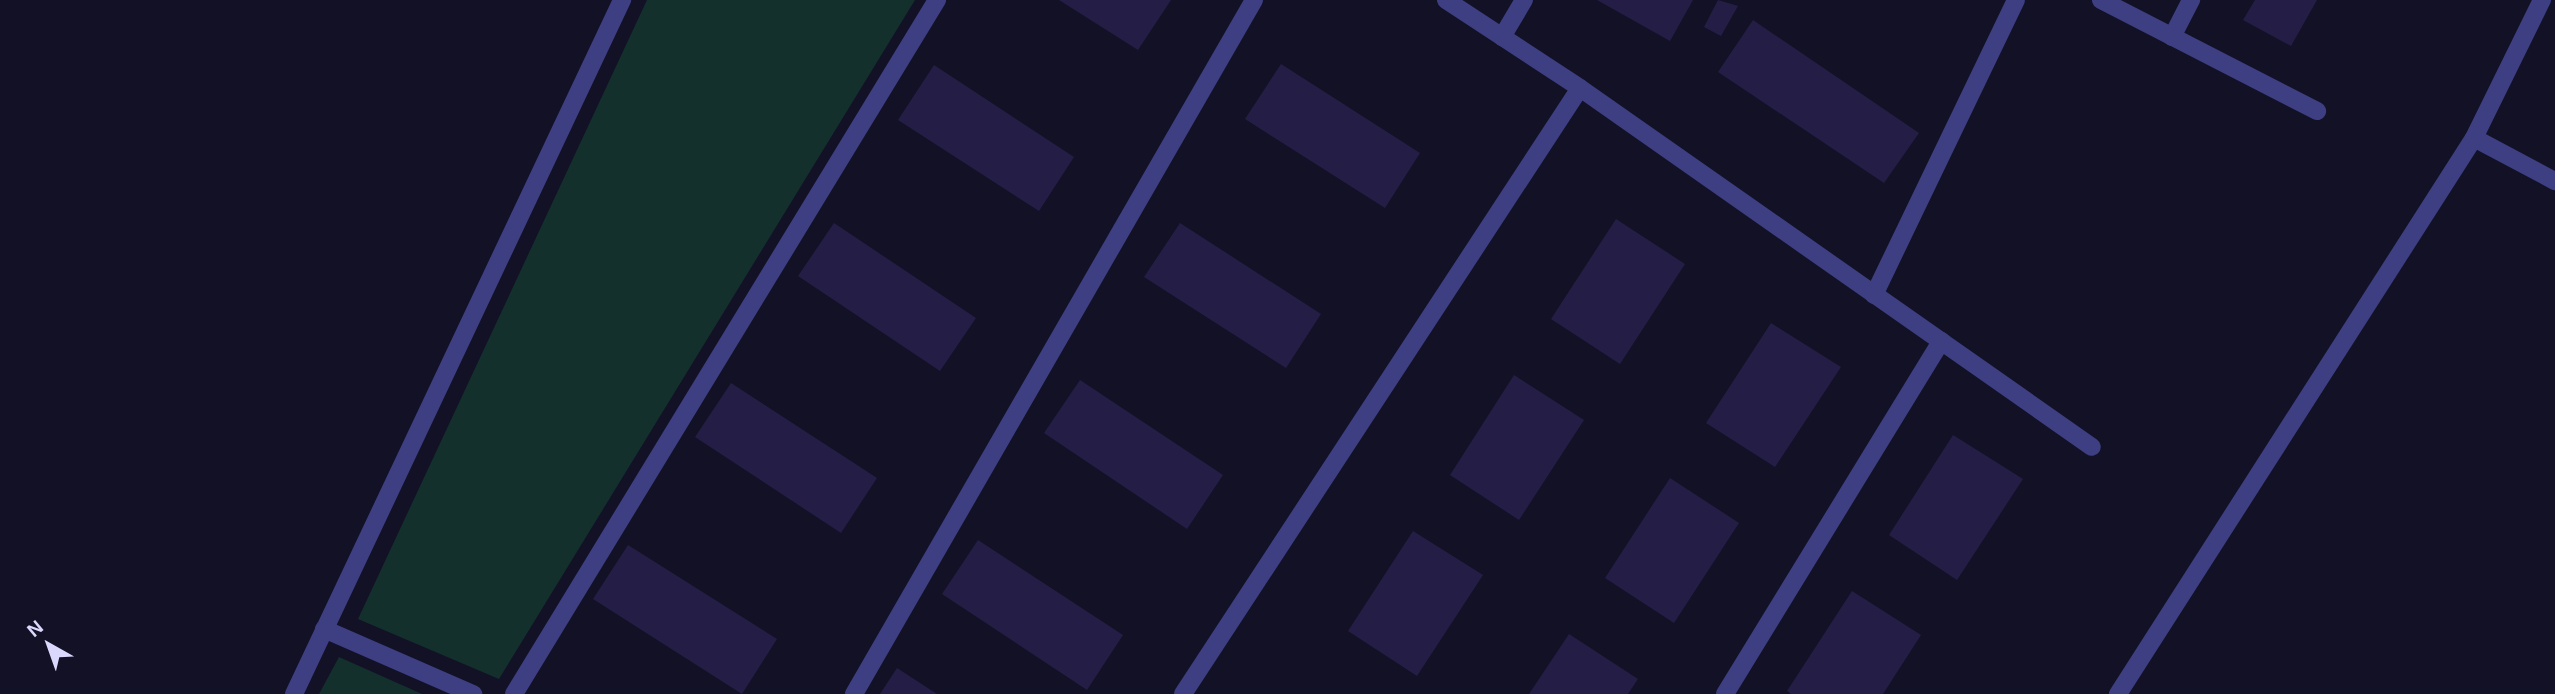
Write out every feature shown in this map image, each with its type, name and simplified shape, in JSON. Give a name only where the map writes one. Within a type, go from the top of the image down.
[{"type":"street","points":[[294,694],[621,0]]},
{"type":"street","points":[[514,694],[937,0]]},
{"type":"street","points":[[854,694],[1254,0]]},
{"type":"street","points":[[1446,0],[1580,88],[2092,447]]},
{"type":"street","points":[[1502,37],[1524,0]]},
{"type":"street","points":[[1874,295],[2016,0]]},
{"type":"street","points":[[2101,0],[2317,111]]},
{"type":"street","points":[[2172,37],[2191,0]]},
{"type":"street","points":[[2118,694],[2474,138],[2542,0]]},
{"type":"street","points":[[1183,694],[1580,88]]},
{"type":"street","points":[[2474,138],[2555,181]]},
{"type":"street","points":[[1725,694],[1941,341]]},
{"type":"street","points":[[324,629],[473,694]]},
{"type":"green space","points":[[647,0],[915,0],[499,679],[358,619]]},
{"type":"green space","points":[[339,657],[422,694],[319,694]]},
{"type":"building","points":[[1059,0],[1171,0],[1138,50]]},
{"type":"building","points":[[1597,0],[1693,0],[1670,41]]},
{"type":"building","points":[[1718,0],[1738,6],[1721,36],[1704,27]]},
{"type":"building","points":[[2255,0],[2317,0],[2291,46],[2243,20]]},
{"type":"building","points":[[1753,20],[1919,133],[1884,183],[1718,72]]},
{"type":"building","points":[[1281,64],[1420,153],[1385,208],[1245,119]]},
{"type":"building","points":[[934,65],[1074,157],[1039,211],[898,120]]},
{"type":"building","points":[[1616,219],[1685,264],[1620,364],[1551,319]]},
{"type":"building","points":[[834,223],[976,318],[940,371],[798,276]]},
{"type":"building","points":[[1180,223],[1321,314],[1286,368],[1144,277]]},
{"type":"building","points":[[1771,323],[1841,367],[1775,467],[1706,423]]},
{"type":"building","points":[[1514,375],[1584,420],[1519,520],[1450,475]]},
{"type":"building","points":[[1080,380],[1223,475],[1187,529],[1044,433]]},
{"type":"building","points":[[731,383],[877,478],[841,533],[695,437]]},
{"type":"building","points":[[1953,435],[2023,479],[1957,580],[1889,535]]},
{"type":"building","points":[[1670,478],[1739,523],[1674,623],[1605,578]]},
{"type":"building","points":[[1413,531],[1483,575],[1417,676],[1348,631]]},
{"type":"building","points":[[978,540],[1123,635],[1087,690],[942,594]]},
{"type":"building","points":[[628,545],[777,639],[742,694],[593,599]]},
{"type":"building","points":[[1852,591],[1921,635],[1883,694],[1791,694],[1787,691]]},
{"type":"building","points":[[1569,634],[1638,679],[1628,694],[1529,694]]},
{"type":"building","points":[[897,668],[937,694],[880,694]]}]
